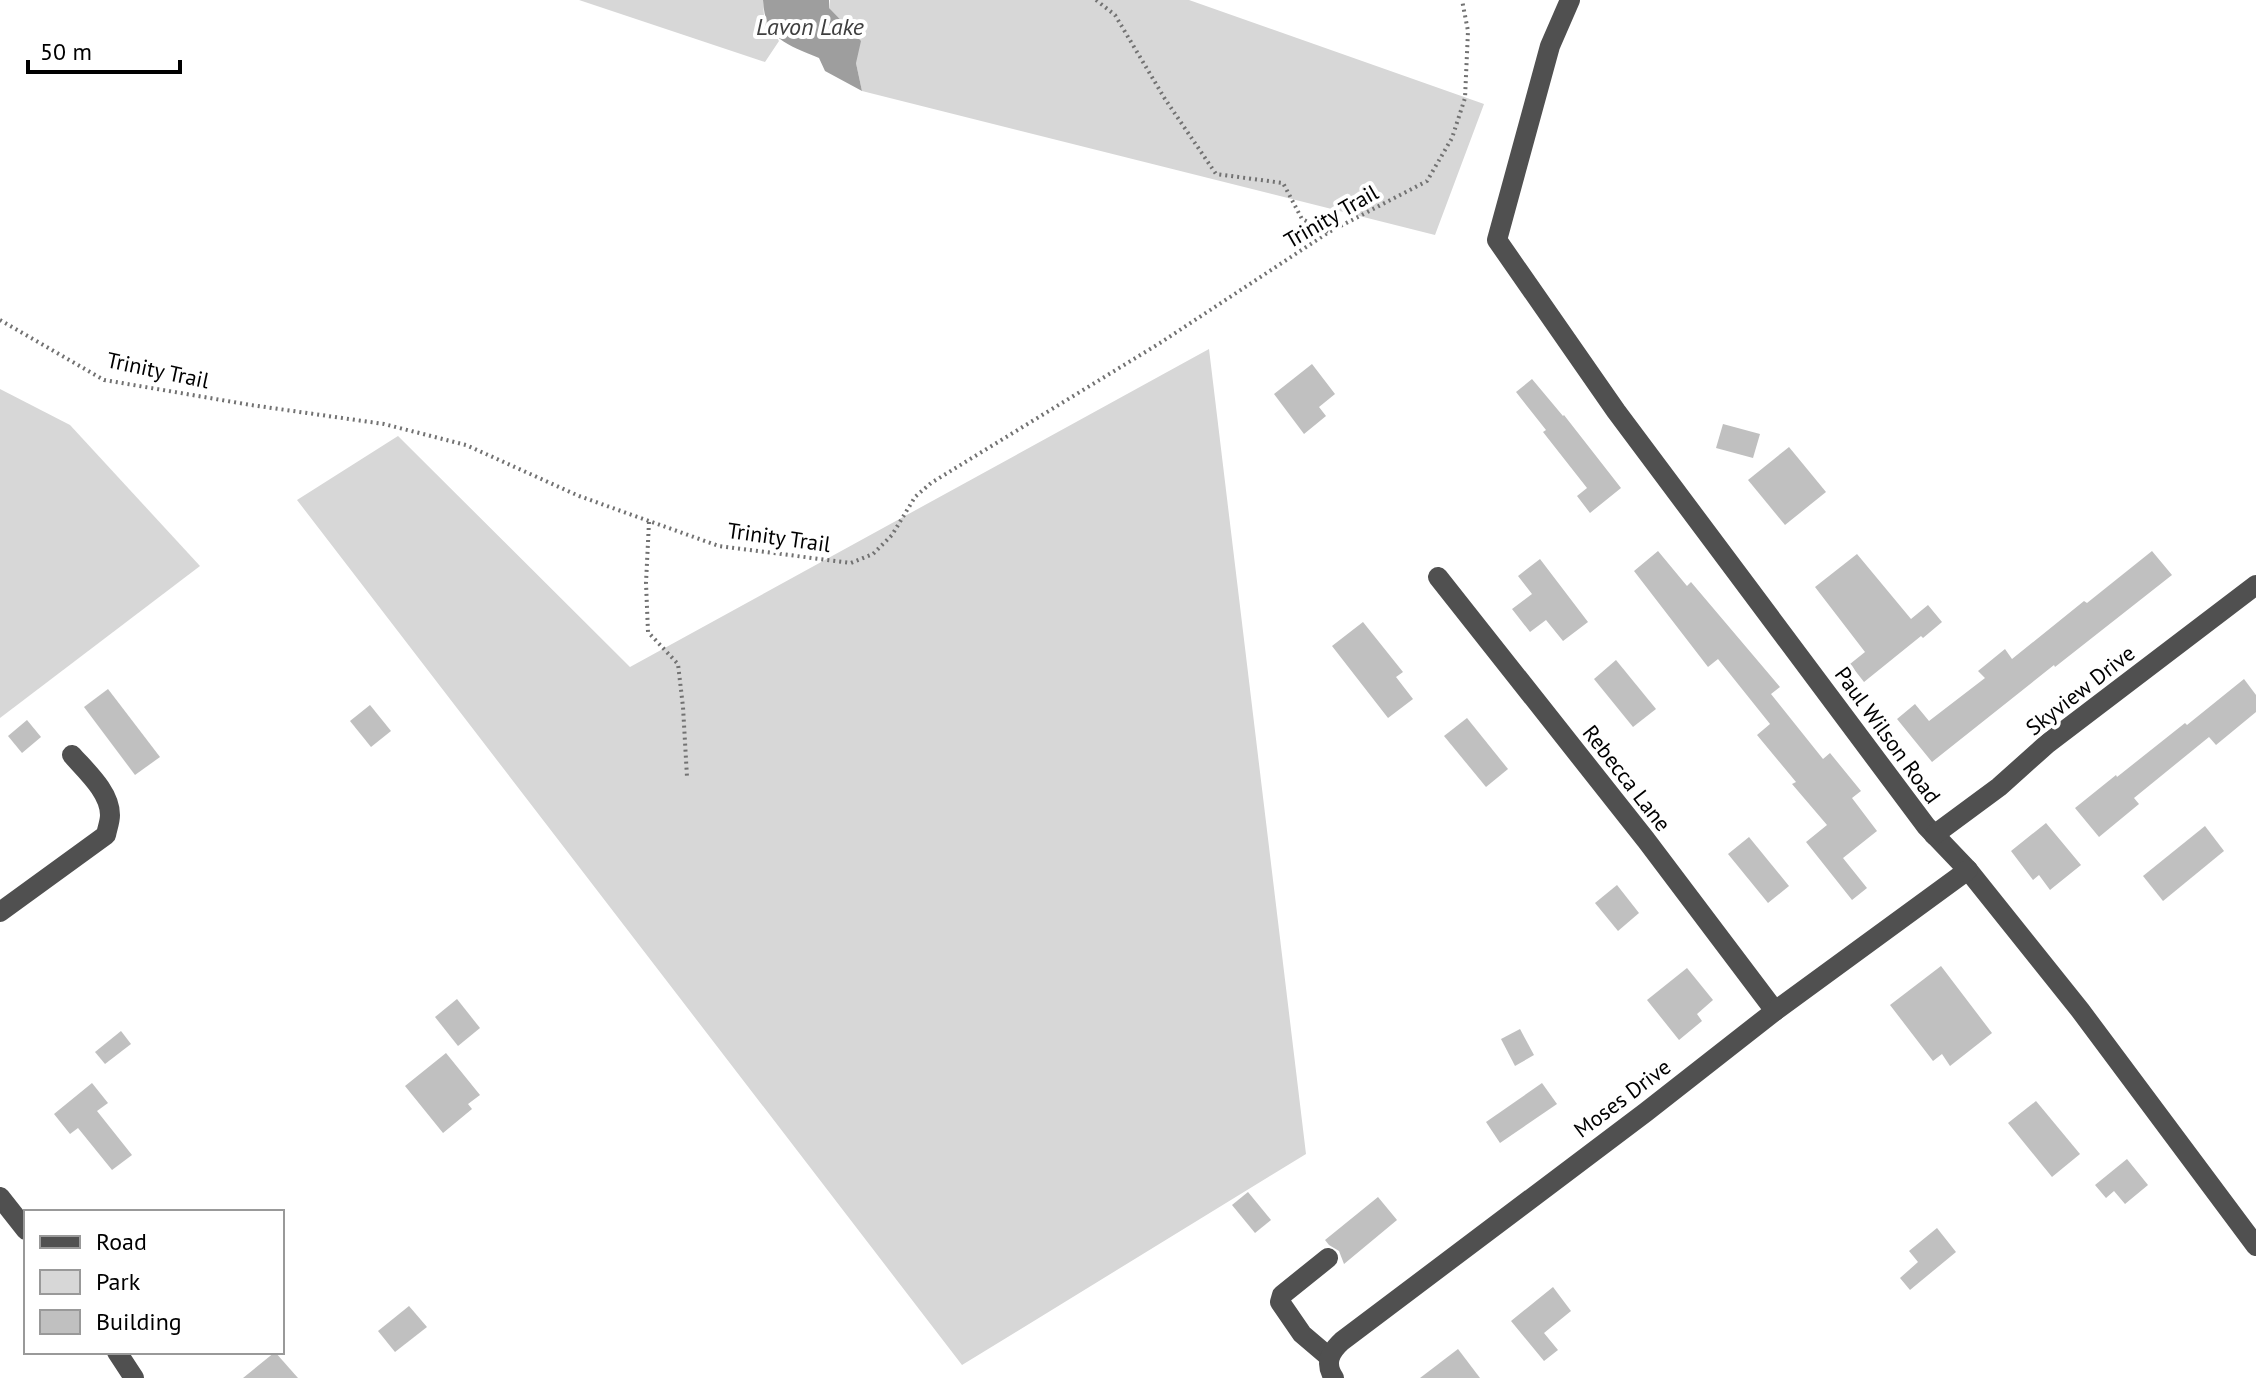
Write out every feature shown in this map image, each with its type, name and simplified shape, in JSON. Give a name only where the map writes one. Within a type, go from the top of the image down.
[{"type":"street","name":"Paul Wilson Road","points":[[1570,0],[1550,46],[1497,240],[1626,424],[1934,835],[1968,870],[2080,1010],[2256,1246]]},
{"type":"street","name":"Rebecca Lane","points":[[1438,577],[1646,840],[1775,1011]]},
{"type":"street","name":"Skyview Drive","points":[[1934,835],[1999,787],[2047,744],[2256,585]]},
{"type":"street","points":[[0,912],[106,835],[110,816],[107,800],[93,778],[72,755]]},
{"type":"street","name":"Moses Drive","points":[[1329,1357],[1342,1341],[1775,1011],[1968,870]]},
{"type":"street","points":[[0,1197],[24,1227]]},
{"type":"street","points":[[1328,1258],[1282,1295],[1280,1302],[1302,1334],[1329,1357],[1328,1367],[1334,1378]]},
{"type":"street","points":[[118,1354],[134,1378]]},
{"type":"path","points":[[1096,0],[1115,15],[1165,99],[1216,174],[1283,183],[1302,219],[1329,232]]},
{"type":"path","name":"Trinity Trail","points":[[0,320],[104,380],[384,424],[466,445],[579,496],[719,546],[851,563],[873,554],[892,535],[915,497],[931,483],[1160,343],[1329,232],[1427,181],[1452,138],[1465,98],[1468,31],[1462,0]]},
{"type":"path","points":[[649,522],[646,583],[648,632],[678,664],[687,777]]},
{"type":"green space","points":[[579,0],[763,0],[764,16],[779,41],[765,62]]},
{"type":"green space","points":[[830,0],[1189,0],[1484,104],[1435,235],[862,91],[856,63],[829,8]]},
{"type":"green space","points":[[1209,349],[1306,1154],[962,1365],[297,500],[398,436],[630,667]]},
{"type":"green space","points":[[0,389],[70,425],[200,566],[0,718]]},
{"type":"water","name":"Lavon Lake","points":[[763,0],[829,0],[829,8],[861,41],[856,63],[862,91],[825,71],[819,58],[780,39],[768,24]]},
{"type":"building","points":[[1312,364],[1335,394],[1319,407],[1326,416],[1304,434],[1274,394]]},
{"type":"building","points":[[1532,379],[1621,488],[1590,513],[1577,496],[1587,488],[1516,392]]},
{"type":"building","points":[[1723,424],[1760,434],[1753,458],[1716,448]]},
{"type":"building","points":[[1789,447],[1826,492],[1785,525],[1748,480]]},
{"type":"building","points":[[1658,551],[1687,586],[1691,582],[1780,687],[1771,694],[1823,759],[1830,753],[1861,791],[1852,798],[1877,831],[1843,858],[1867,888],[1852,900],[1806,842],[1827,825],[1792,784],[1796,782],[1757,735],[1770,724],[1718,659],[1708,667],[1634,571]]},
{"type":"building","points":[[2152,551],[2172,575],[1932,762],[1897,719],[1915,704],[1929,721],[1985,678],[1978,671],[2005,649],[2012,659]]},
{"type":"building","points":[[1857,554],[1911,619],[1928,605],[1942,622],[1864,682],[1850,664],[1865,652],[1815,587]]},
{"type":"building","points":[[1540,559],[1588,622],[1563,641],[1546,620],[1530,632],[1512,609],[1532,594],[1518,576]]},
{"type":"building","points":[[1363,622],[1403,672],[1396,677],[1413,699],[1388,718],[1332,646]]},
{"type":"building","points":[[1616,660],[1656,709],[1633,727],[1594,679]]},
{"type":"building","points":[[2244,679],[2256,695],[2256,712],[2216,745],[2209,737],[2134,798],[2139,804],[2099,837],[2075,808]]},
{"type":"building","points":[[108,689],[160,757],[135,775],[84,707]]},
{"type":"building","points":[[370,705],[391,731],[371,747],[350,721]]},
{"type":"building","points":[[1467,718],[1508,769],[1486,787],[1444,736]]},
{"type":"building","points":[[27,720],[41,737],[22,753],[8,736]]},
{"type":"building","points":[[2046,823],[2081,865],[2050,890],[2039,875],[2033,880],[2011,851]]},
{"type":"building","points":[[2205,826],[2224,851],[2163,901],[2143,876]]},
{"type":"building","points":[[1749,837],[1789,886],[1768,903],[1728,854]]},
{"type":"building","points":[[1617,885],[1639,913],[1618,931],[1595,903]]},
{"type":"building","points":[[1941,966],[1992,1033],[1950,1066],[1942,1054],[1933,1061],[1890,1005]]},
{"type":"building","points":[[1687,968],[1713,1000],[1697,1014],[1702,1021],[1679,1040],[1647,1000]]},
{"type":"building","points":[[457,999],[480,1028],[458,1046],[435,1017]]},
{"type":"building","points":[[1520,1029],[1534,1055],[1515,1066],[1501,1039]]},
{"type":"building","points":[[121,1031],[131,1044],[105,1064],[95,1052]]},
{"type":"building","points":[[446,1053],[480,1095],[468,1104],[472,1109],[443,1133],[405,1086]]},
{"type":"building","points":[[92,1083],[108,1103],[97,1111],[132,1155],[112,1170],[78,1128],[70,1134],[54,1114]]},
{"type":"building","points":[[1542,1083],[1557,1104],[1500,1143],[1486,1122]]},
{"type":"building","points":[[2036,1101],[2080,1154],[2052,1177],[2008,1123]]},
{"type":"building","points":[[2127,1159],[2148,1185],[2125,1204],[2114,1191],[2106,1198],[2095,1185]]},
{"type":"building","points":[[1248,1192],[1271,1220],[1255,1233],[1232,1205]]},
{"type":"building","points":[[1378,1197],[1397,1220],[1344,1264],[1339,1251],[1325,1240]]},
{"type":"building","points":[[1937,1228],[1956,1252],[1910,1290],[1900,1278],[1918,1262],[1909,1251]]},
{"type":"building","points":[[1553,1287],[1571,1311],[1544,1333],[1558,1350],[1544,1361],[1511,1321]]},
{"type":"building","points":[[409,1306],[427,1327],[395,1352],[378,1331]]},
{"type":"building","points":[[1458,1349],[1480,1378],[1420,1378]]},
{"type":"building","points":[[273,1354],[277,1354],[298,1378],[243,1378]]}]
